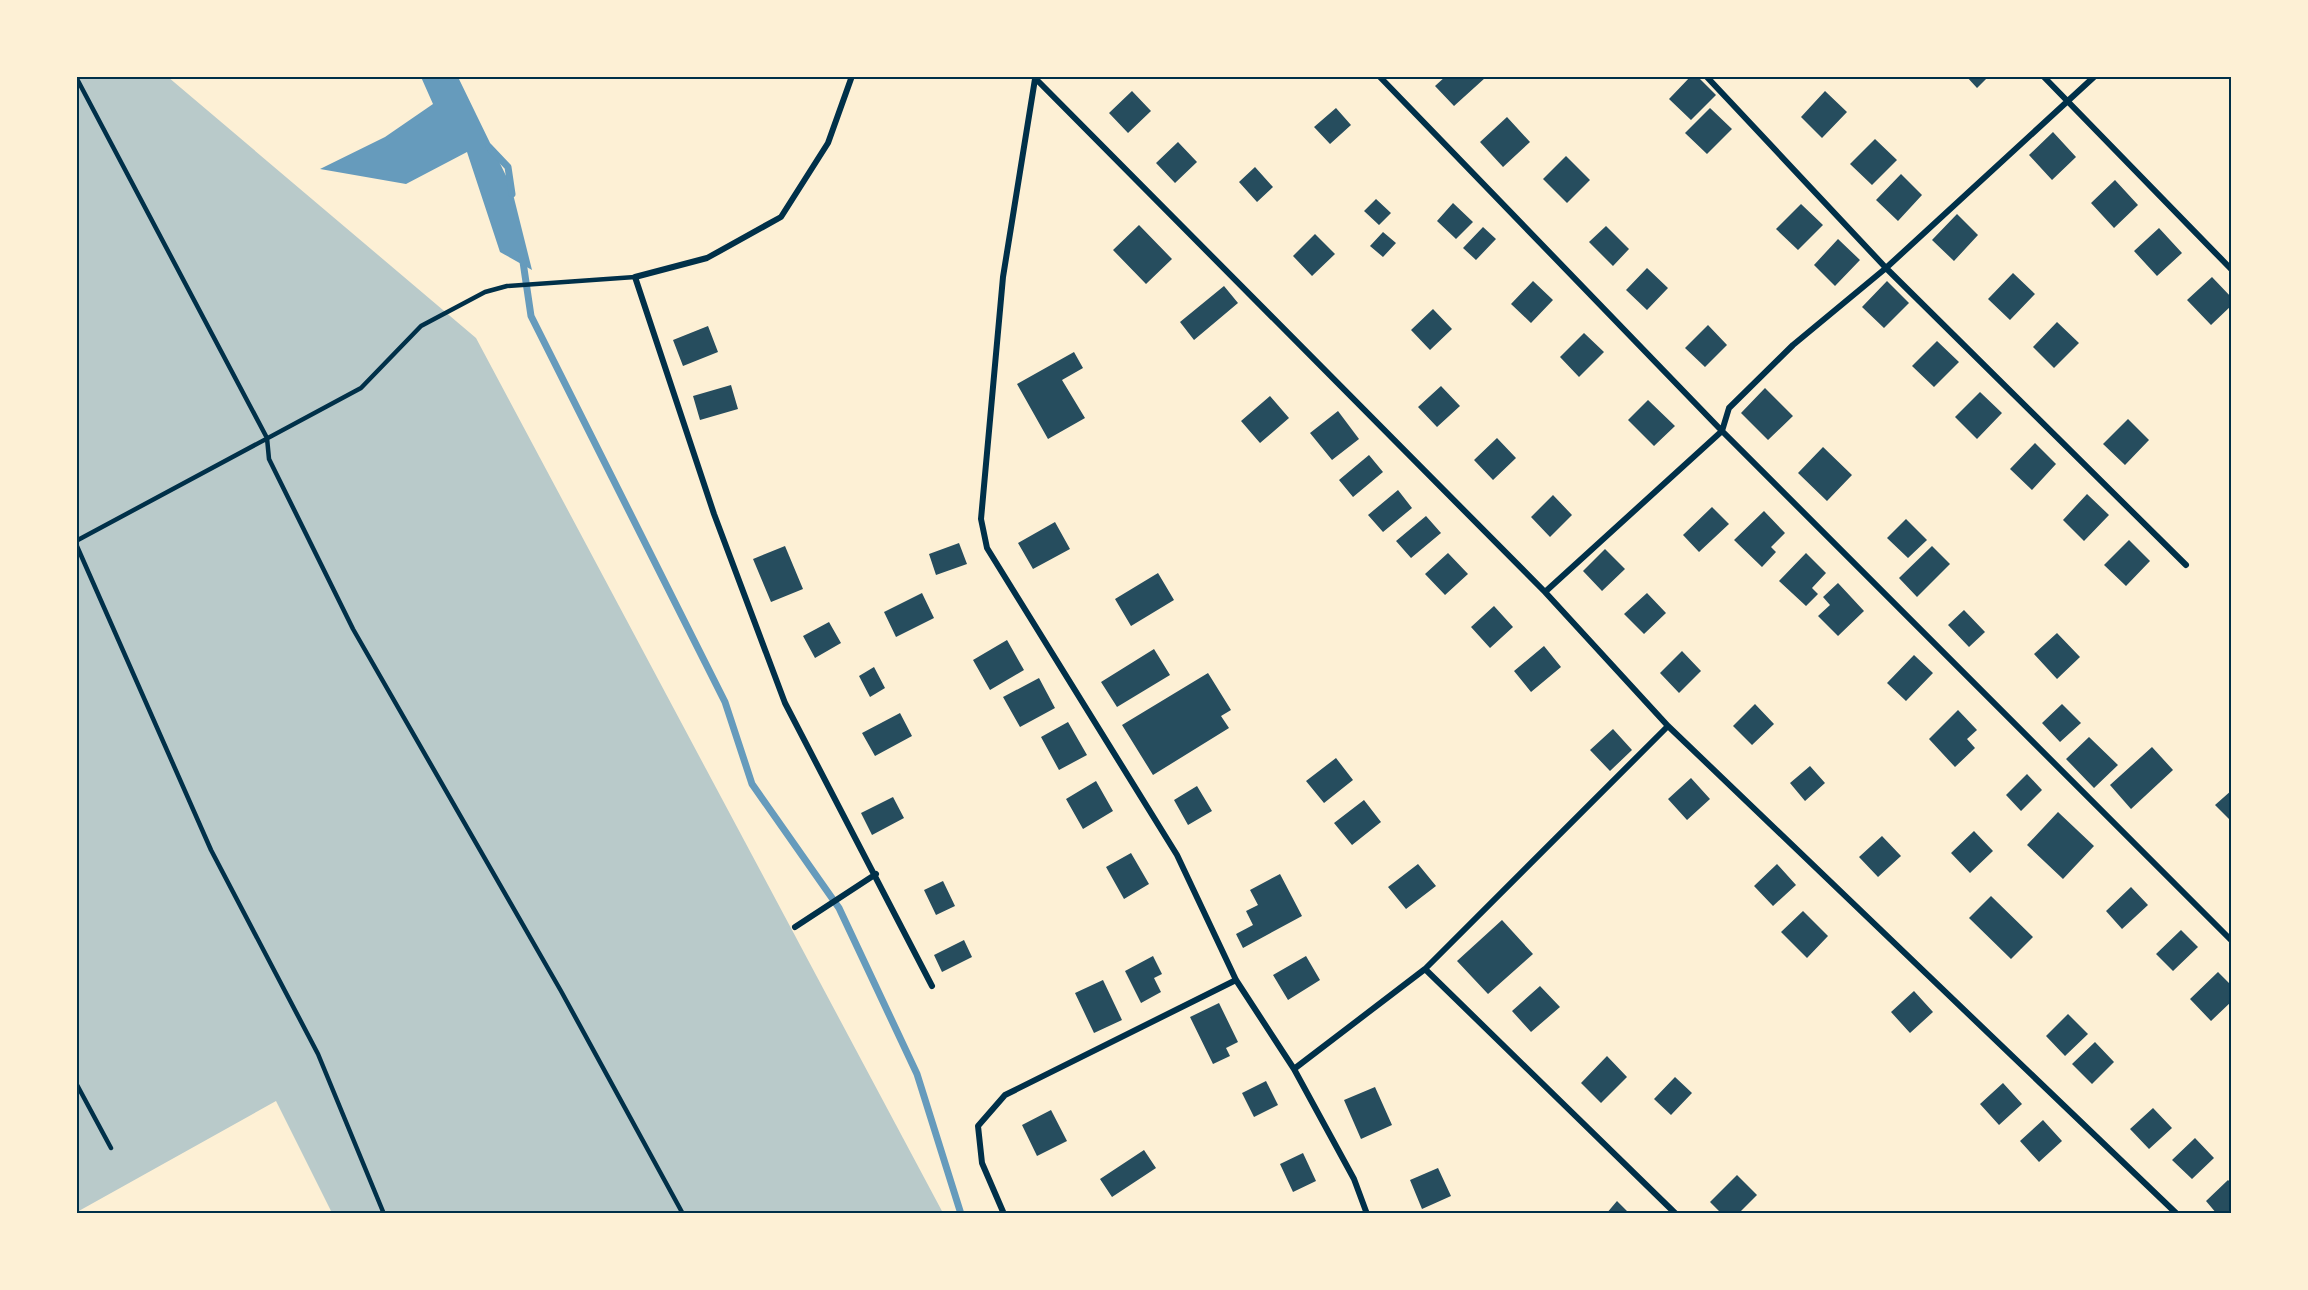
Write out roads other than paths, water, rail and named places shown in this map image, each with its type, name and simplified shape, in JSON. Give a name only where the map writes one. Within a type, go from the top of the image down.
[{"type":"street","points":[[852,76],[828,143],[781,217],[707,258],[635,277],[714,514],[784,703],[845,822],[876,874],[932,986]]},
{"type":"street","points":[[1380,76],[1722,431],[2232,941]]},
{"type":"street","points":[[1706,76],[1886,268],[2186,565]]},
{"type":"street","points":[[2043,76],[2232,270]]},
{"type":"street","points":[[1545,592],[1722,431],[1729,408],[1793,345],[1886,268],[2095,76]]},
{"type":"street","points":[[1034,78],[1545,592],[1668,726],[2177,1214]]},
{"type":"street","points":[[1034,78],[1002,277],[981,519],[987,548],[1177,855],[1236,980],[1294,1069],[1354,1179],[1367,1214]]},
{"type":"street","points":[[1294,1069],[1425,969],[1668,726]]},
{"type":"street","points":[[795,927],[876,874]]},
{"type":"street","points":[[1425,969],[1676,1214]]},
{"type":"street","points":[[1004,1214],[982,1162],[978,1126],[1005,1095],[1236,980]]},
{"type":"lane","points":[[76,76],[267,438],[269,459],[353,629],[561,991],[683,1214]]},
{"type":"lane","points":[[384,1214],[318,1054],[211,850],[76,542],[361,388],[421,326],[485,292],[507,286],[635,277]]},
{"type":"lane","points":[[76,1083],[111,1148]]},
{"type":"water","points":[[421,77],[458,77],[511,186],[532,270],[500,252],[467,152],[406,184],[320,169],[385,137],[433,104]]},
{"type":"waterway","points":[[489,147],[508,167],[512,194]]},
{"type":"waterway","points":[[522,255],[531,316],[725,702],[752,784],[839,908],[917,1074],[961,1214]]}]
